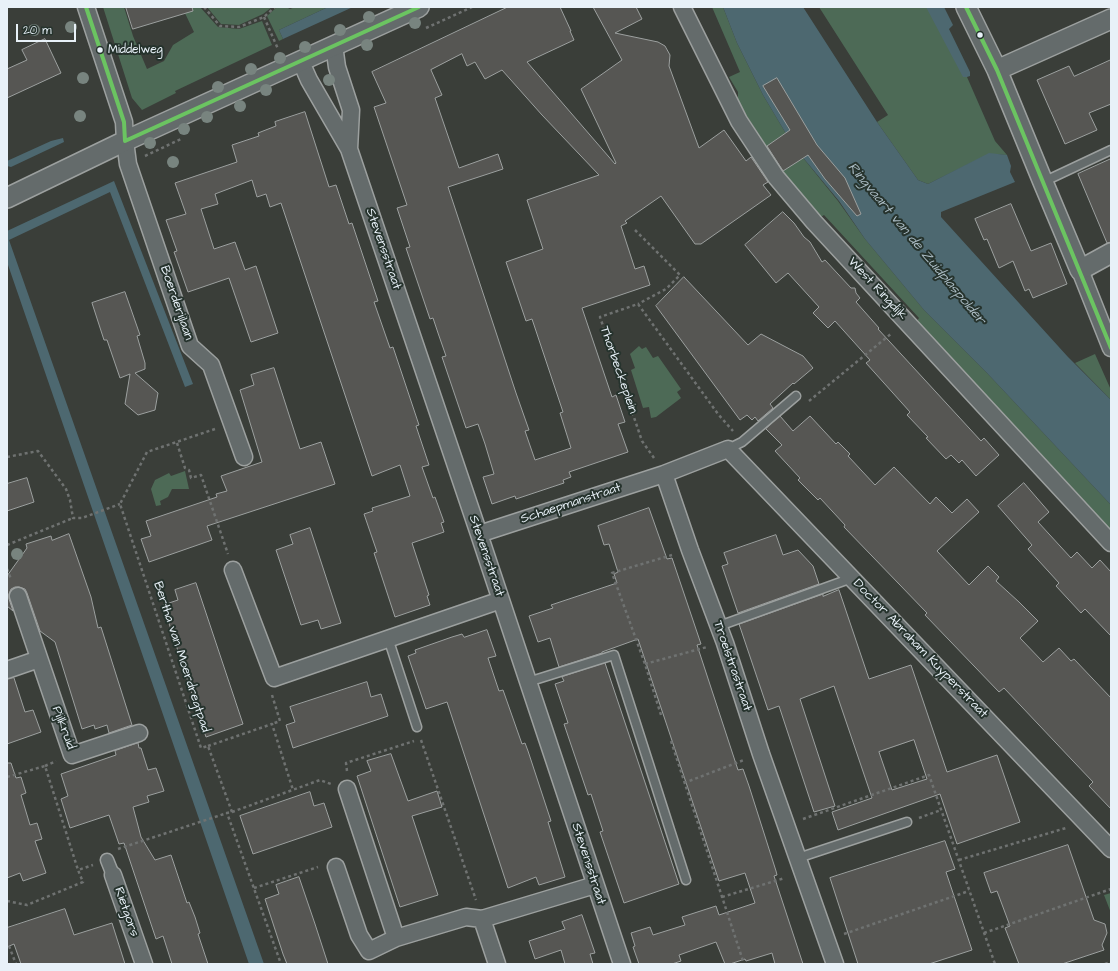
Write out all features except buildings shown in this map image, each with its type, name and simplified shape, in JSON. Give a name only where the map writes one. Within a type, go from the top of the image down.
[{"type":"street","name":"Boerderijlaan","points":[[86,7],[124,122],[128,164],[190,346],[211,365],[244,457]]},
{"type":"street","points":[[7,198],[125,141],[419,7]]},
{"type":"street","name":"West Ringdijk","points":[[682,7],[739,121],[776,177],[814,222],[1111,543]]},
{"type":"street","points":[[966,7],[998,70],[1111,348]]},
{"type":"street","points":[[998,70],[1111,19]]},
{"type":"street","name":"Stevensstraat","points":[[334,46],[337,67],[351,110],[349,149]]},
{"type":"street","name":"Stevensstraat","points":[[301,62],[309,80],[349,149],[622,964]]},
{"type":"street","points":[[1080,270],[1111,253]]},
{"type":"street","points":[[664,474],[735,446]]},
{"type":"street","name":"Doctor Abraham Kuyperstraat","points":[[735,446],[800,525],[1111,849]]},
{"type":"street","name":"Schaepmanstraat","points":[[479,534],[664,474]]},
{"type":"street","name":"Troelstrastraat","points":[[664,474],[690,550],[725,643],[761,754],[835,964]]},
{"type":"street","points":[[233,570],[274,678],[501,600]]},
{"type":"street","name":"Pijlkruid","points":[[18,596],[72,755],[139,733]]},
{"type":"street","points":[[7,670],[39,659]]},
{"type":"street","points":[[347,789],[396,938]]},
{"type":"street","name":"Rietgors","points":[[107,860],[144,964]]},
{"type":"street","points":[[336,867],[359,935],[372,957],[396,938],[466,917],[482,919],[595,885]]},
{"type":"street","points":[[482,919],[497,964]]},
{"type":"lane","points":[[1043,182],[1111,150]]},
{"type":"lane","points":[[735,446],[796,396]]},
{"type":"lane","points":[[719,626],[852,578]]},
{"type":"lane","points":[[388,638],[417,727]]},
{"type":"lane","points":[[528,682],[614,655],[686,880]]},
{"type":"lane","points":[[800,865],[907,822]]},
{"type":"path","points":[[204,7],[220,26],[239,27],[264,17],[275,7]]},
{"type":"path","points":[[264,17],[278,49]]},
{"type":"path","points":[[635,230],[680,275],[666,289],[638,304],[718,414],[735,446]]},
{"type":"path","name":"Thorbeckeplein","points":[[638,304],[600,317],[642,441],[664,474]]},
{"type":"path","points":[[796,396],[804,405],[907,321]]},
{"type":"path","points":[[7,545],[73,518],[82,518],[120,504],[148,452],[232,424]]},
{"type":"path","points":[[177,443],[185,468],[189,470],[191,478],[201,474],[233,570]]},
{"type":"path","points":[[7,457],[38,451],[66,489],[70,500],[73,518]]},
{"type":"path","name":"Bertha van Moerdregtpad","points":[[120,504],[201,748],[208,746],[232,812]]},
{"type":"path","points":[[661,715],[645,664],[612,573],[690,550]]},
{"type":"path","points":[[645,664],[725,643]]},
{"type":"path","points":[[208,746],[280,721],[269,687],[274,678]]},
{"type":"path","points":[[272,724],[293,790]]},
{"type":"path","points":[[198,822],[232,812],[320,780],[347,789],[346,763],[421,739],[482,919]]},
{"type":"path","points":[[671,741],[744,964]]},
{"type":"path","points":[[684,783],[761,754]]},
{"type":"path","points":[[7,776],[45,766],[78,870]]},
{"type":"path","points":[[786,824],[929,775],[995,964]]},
{"type":"path","points":[[907,822],[941,810]]},
{"type":"path","points":[[227,813],[281,964]]},
{"type":"path","points":[[959,860],[1085,822]]},
{"type":"path","points":[[254,888],[328,864],[336,867]]},
{"type":"path","points":[[722,897],[800,865]]},
{"type":"path","points":[[984,933],[1111,889]]},
{"type":"path","points":[[826,940],[970,891]]},
{"type":"path","points":[[9,946],[16,964]]},
{"type":"path","points":[[1105,964],[1110,962],[1111,964]]},
{"type":"green space","points":[[103,7],[124,7],[133,36],[147,69],[164,61],[173,45],[194,32],[182,7],[200,7],[218,27],[239,29],[262,21],[272,45],[175,91],[176,93],[142,110],[132,98]]},
{"type":"green space","points":[[207,7],[272,7],[263,14],[239,25],[221,24]]},
{"type":"green space","points":[[277,7],[286,7],[290,9],[295,7],[328,7],[279,30],[283,39],[279,41],[267,16]]},
{"type":"green space","points":[[712,7],[723,7],[737,43],[763,95],[800,154],[838,201],[865,239],[924,310],[987,373],[1111,505],[1111,533],[916,322],[919,318],[824,215],[819,218],[782,170],[738,101],[738,92],[729,77],[740,72]]},
{"type":"green space","points":[[819,7],[932,7],[967,77],[995,141],[1007,155],[989,154],[928,184],[918,180],[877,122],[888,115]]},
{"type":"green space","points":[[639,346],[642,349],[646,347],[653,358],[658,356],[681,389],[677,392],[681,398],[656,417],[651,418],[649,407],[643,408],[631,370],[635,368],[630,354]]},
{"type":"green space","points":[[1095,354],[1111,390],[1111,400],[1075,363]]},
{"type":"green space","points":[[185,471],[189,489],[172,489],[168,497],[160,501],[161,505],[156,506],[151,489],[155,480],[169,473],[171,476]]},
{"type":"green space","points":[[1111,893],[1111,913],[1104,895]]},
{"type":"water","points":[[328,7],[353,7],[283,39],[279,30]]},
{"type":"water","name":"Ringvaart van de Zuidplaspolder","points":[[723,7],[803,7],[877,122],[918,180],[928,184],[989,153],[1007,155],[1011,166],[1010,172],[1015,182],[941,212],[941,217],[1068,357],[1111,400],[1111,505],[987,373],[924,310],[865,239],[839,201],[800,154],[788,137],[763,95],[737,43]]},
{"type":"water","points":[[926,7],[944,7],[953,25],[949,29],[970,72],[970,76],[963,77]]},
{"type":"water","points":[[63,138],[64,142],[11,167],[7,166],[7,161],[51,141]]},
{"type":"water","points":[[114,181],[193,384],[185,387],[110,192],[9,240],[264,964],[249,964],[7,262],[7,231]]},
{"type":"transit line","points":[[86,7],[124,122],[125,141]]},
{"type":"transit line","points":[[125,141],[419,7]]},
{"type":"transit line","points":[[966,7],[997,70],[1111,348]]},
{"type":"place","name":"Middelweg","points":[[100,50]]}]
